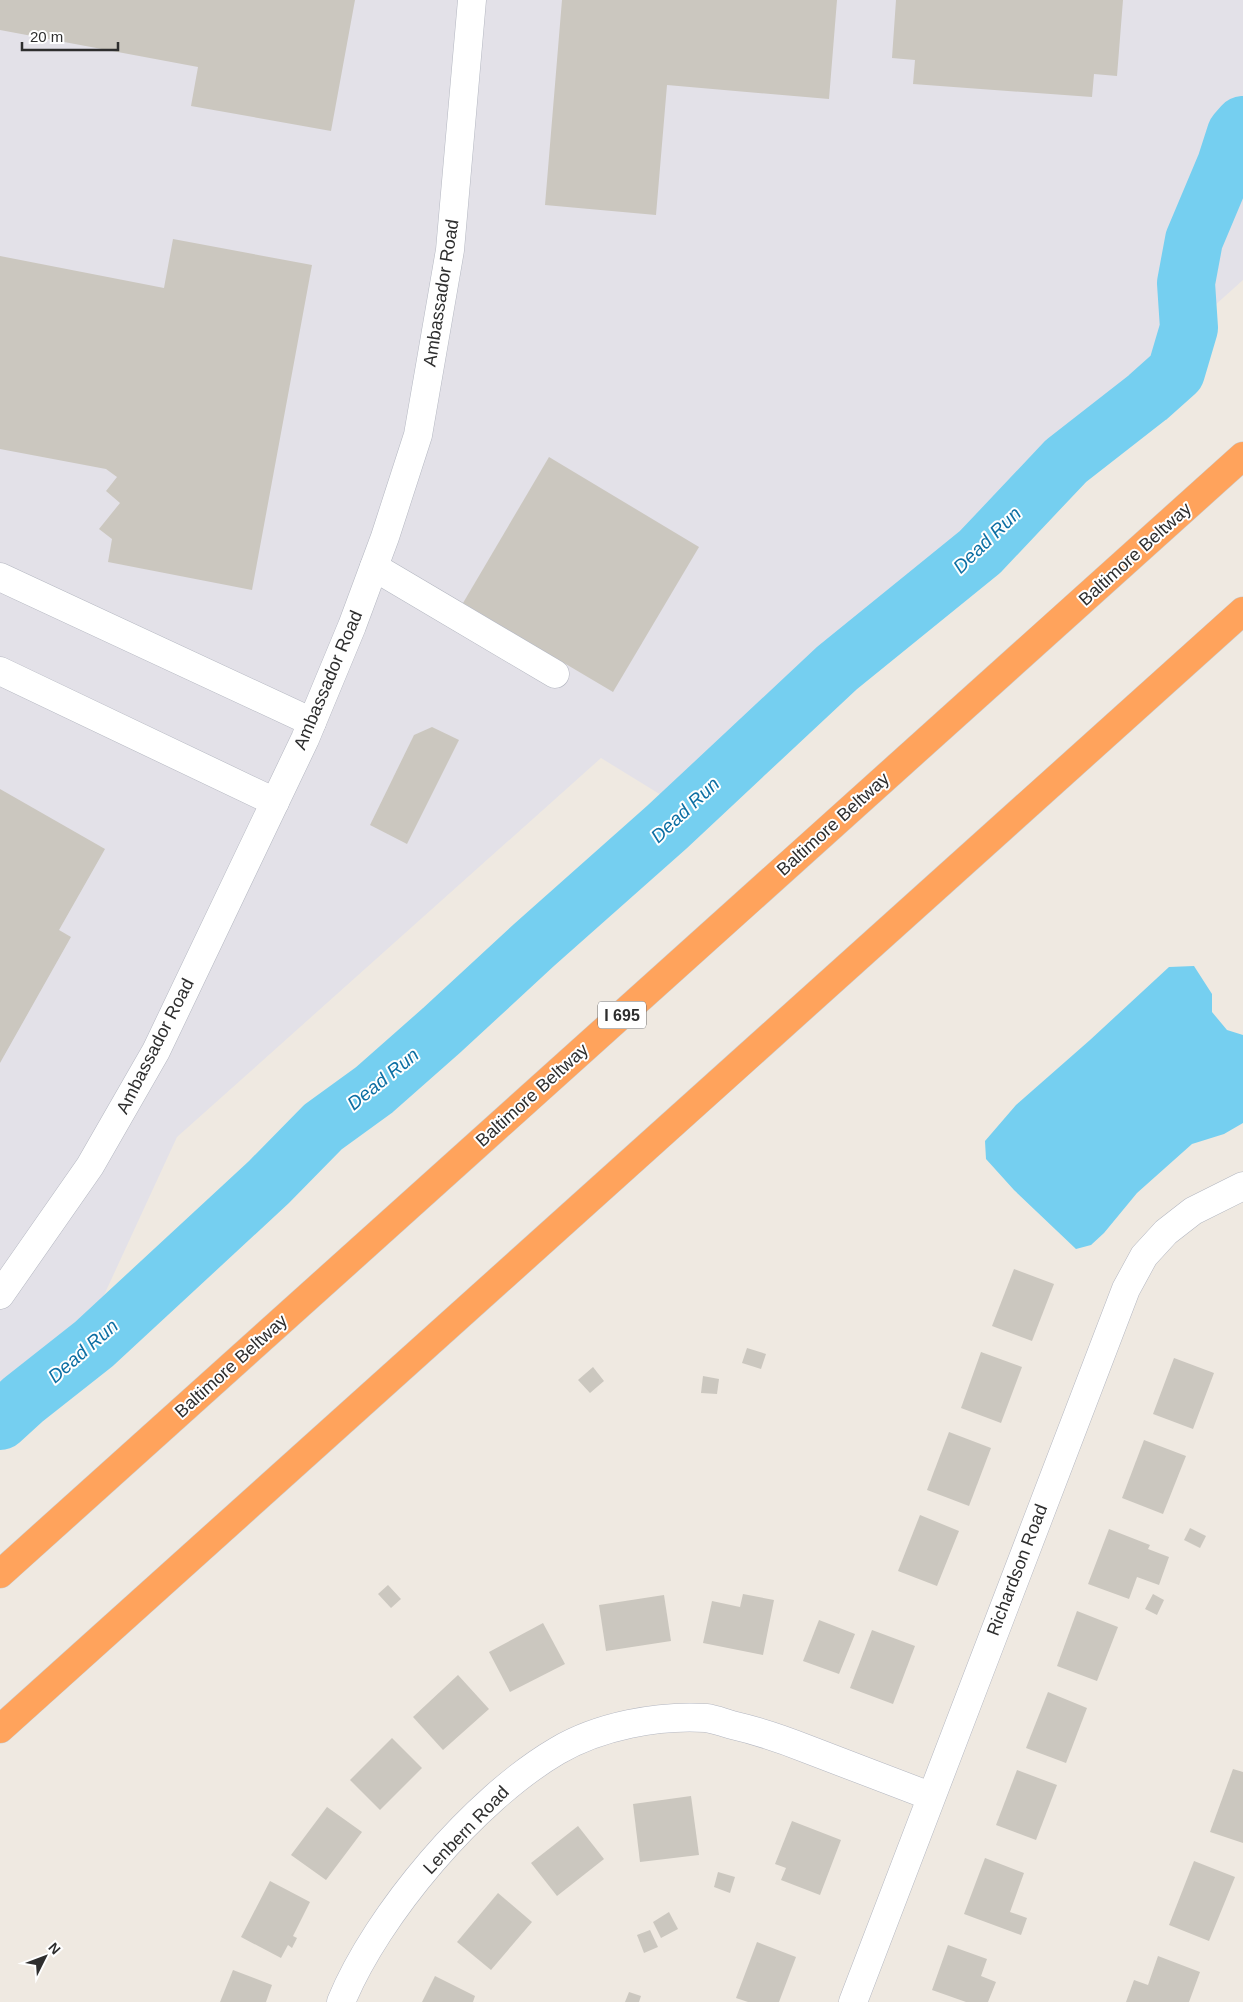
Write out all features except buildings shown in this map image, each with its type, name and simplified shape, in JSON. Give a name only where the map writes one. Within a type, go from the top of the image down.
[{"type":"highway","name":"Baltimore Beltway","points":[[0,1574],[1243,456]]},
{"type":"highway","points":[[0,1729],[1243,611]]},
{"type":"street","name":"Ambassador Road","points":[[0,1295],[90,1166],[156,1051],[312,722],[374,567],[418,435],[437,326],[450,250],[472,0]]},
{"type":"street","points":[[374,567],[554,674]]},
{"type":"street","points":[[0,577],[312,722]]},
{"type":"street","points":[[0,671],[275,802]]},
{"type":"street","name":"Richardson Road","points":[[853,2002],[930,1796],[1126,1289],[1144,1256],[1166,1232],[1193,1211],[1243,1186]]},
{"type":"street","name":"Lenbern Road","points":[[341,2002],[372,1944],[407,1891],[446,1846],[503,1790],[558,1750],[600,1732],[647,1720],[707,1718],[766,1733],[930,1796]]},
{"type":"shaded area","points":[[0,0],[1243,0],[1243,280],[666,798],[601,758],[177,1137],[99,1306],[0,1395]]},
{"type":"water","points":[[1194,966],[1212,994],[1212,1012],[1227,1030],[1243,1035],[1243,1123],[1224,1134],[1192,1144],[1137,1193],[1104,1233],[1091,1245],[1076,1249],[1014,1190],[986,1159],[985,1141],[1016,1105],[1169,967]]},
{"type":"waterway","name":"Dead Run","points":[[0,1421],[23,1400],[94,1344],[269,1182],[323,1127],[374,1090],[442,1030],[667,827],[837,668],[980,552],[1066,461],[1148,397],[1176,372],[1189,328],[1186,283],[1194,240],[1226,164],[1236,133],[1243,125]]}]
